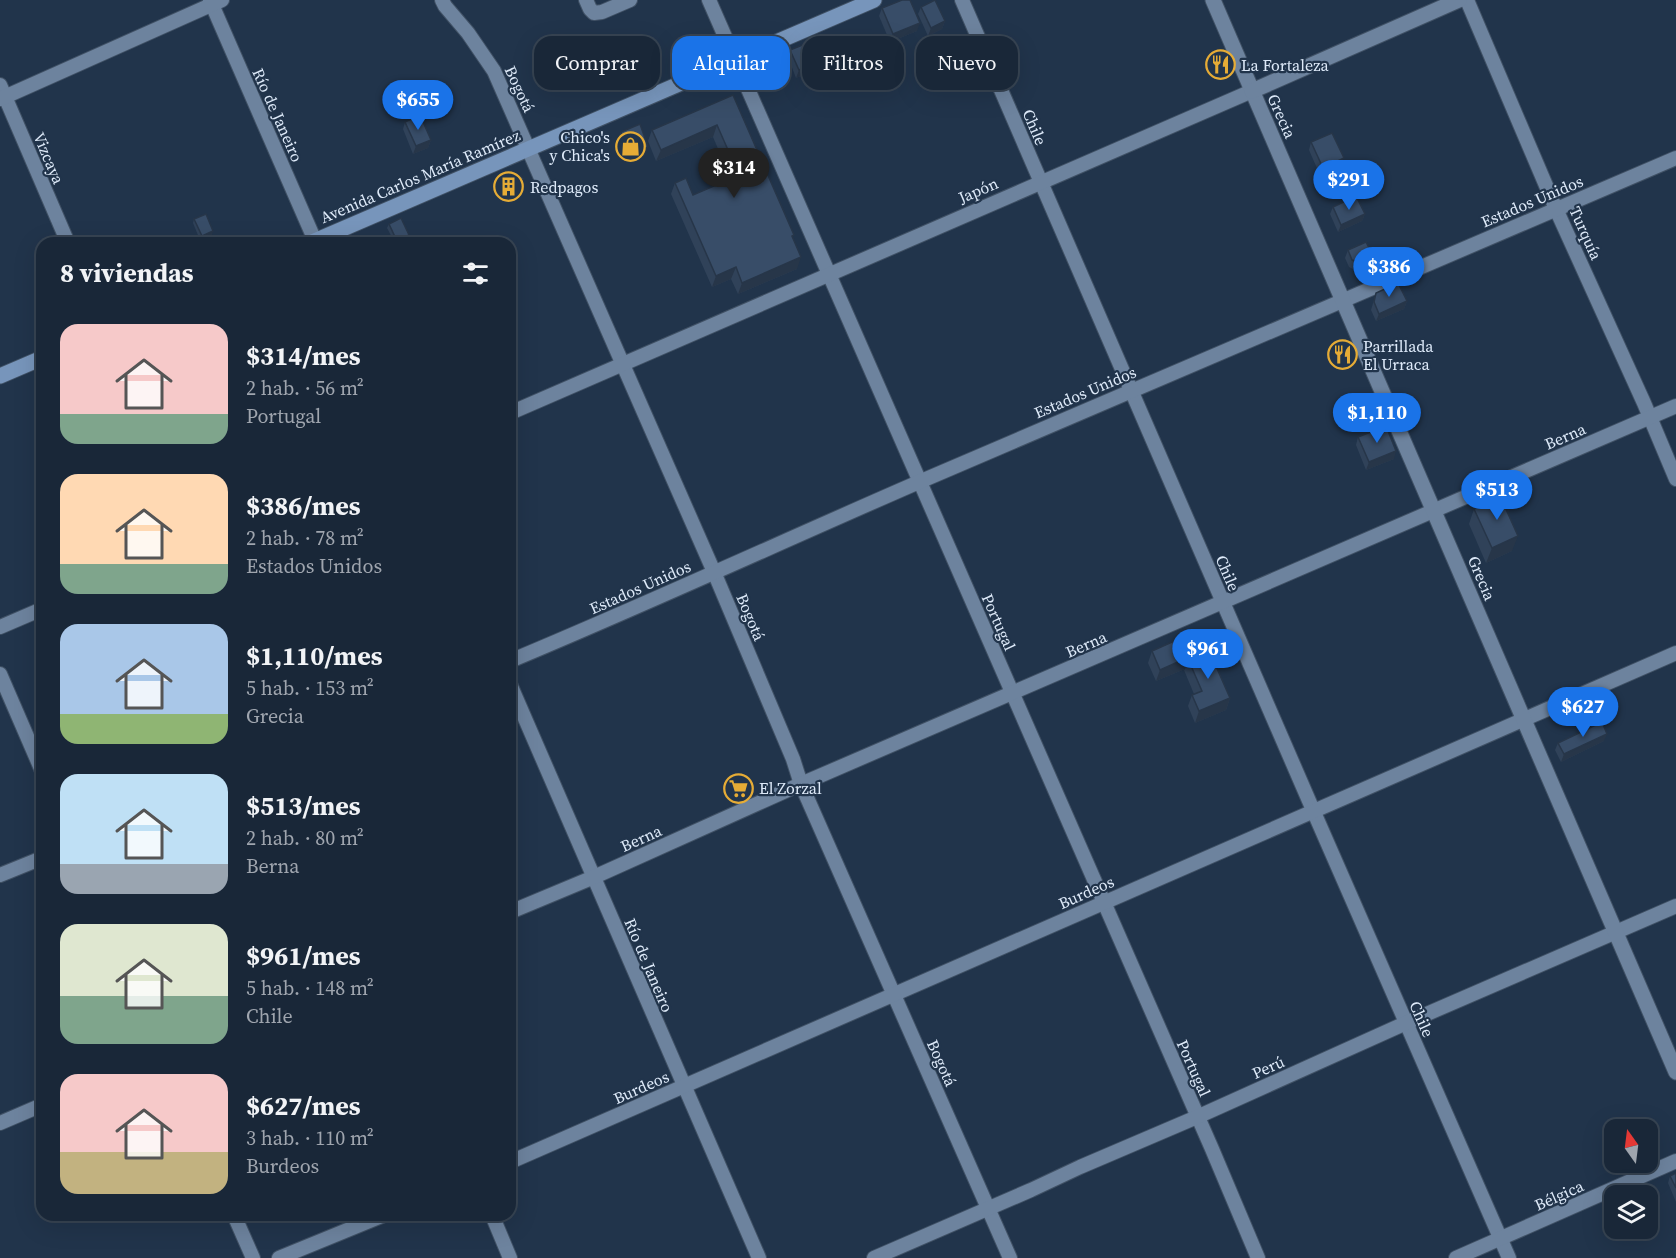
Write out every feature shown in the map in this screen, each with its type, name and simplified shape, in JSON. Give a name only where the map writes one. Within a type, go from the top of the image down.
[{"type":"main road","name":"Avenida Carlos María Ramírez","points":[[790,37],[874,0]]},
{"type":"main road","name":"Avenida Carlos María Ramírez","points":[[326,237],[672,88]]},
{"type":"main road","points":[[0,376],[36,361]]},
{"type":"street","name":"Bogotá","points":[[442,0],[494,71],[714,572],[793,759],[801,784],[1010,1258]]},
{"type":"street","points":[[588,5],[594,13],[630,0]]},
{"type":"street","name":"Portugal","points":[[709,0],[725,36]]},
{"type":"street","name":"Chile","points":[[962,0],[1509,1258]]},
{"type":"street","name":"Grecia","points":[[1213,0],[1676,1072]]},
{"type":"street","name":"Japón","points":[[516,410],[1459,0]]},
{"type":"street","name":"Turquía","points":[[1467,0],[1556,209],[1676,479]]},
{"type":"street","points":[[2,94],[215,2]]},
{"type":"street","name":"Río de Janeiro","points":[[215,2],[312,237]]},
{"type":"street","name":"Portugal","points":[[749,90],[1258,1258]]},
{"type":"street","name":"Vizcaya","points":[[2,94],[65,237]]},
{"type":"street","name":"Estados Unidos","points":[[516,659],[920,481],[1676,158]]},
{"type":"street","name":"Berna","points":[[516,910],[1676,406]]},
{"type":"street","points":[[0,627],[36,612]]},
{"type":"street","name":"Burdeos","points":[[516,1159],[1676,652]]},
{"type":"street","points":[[0,674],[36,757]]},
{"type":"street","name":"Río de Janeiro","points":[[516,698],[759,1258]]},
{"type":"street","points":[[0,875],[36,860]]},
{"type":"street","name":"Perú","points":[[874,1258],[1676,906]]},
{"type":"street","points":[[0,1123],[36,1108]]},
{"type":"street","name":"Bélgica","points":[[1456,1258],[1676,1161]]},
{"type":"street","points":[[237,1221],[253,1258]]},
{"type":"street","points":[[279,1258],[369,1221]]},
{"type":"street","points":[[495,1221],[510,1258]]},
{"type":"building","points":[[902,0],[910,0],[920,23],[893,34],[882,8]]},
{"type":"building","points":[[935,0],[945,21],[931,28],[921,7]]},
{"type":"building","points":[[802,45],[802,69],[799,70],[790,50]]},
{"type":"building","points":[[733,95],[794,235],[792,236],[801,257],[742,283],[736,267],[716,276],[675,183],[686,178],[693,195],[739,175],[717,125],[661,150],[652,130]]},
{"type":"building","points":[[420,115],[431,140],[416,146],[405,122]]},
{"type":"building","points":[[640,124],[648,147],[640,150],[638,145],[627,149],[621,132]]},
{"type":"building","points":[[1332,133],[1344,158],[1323,168],[1311,142]]},
{"type":"building","points":[[513,174],[524,179],[508,188],[503,179]]},
{"type":"building","points":[[1356,196],[1365,214],[1341,225],[1333,207]]},
{"type":"building","points":[[206,214],[213,231],[202,236],[194,219]]},
{"type":"building","points":[[401,218],[409,235],[395,237],[389,224]]},
{"type":"building","points":[[1366,242],[1372,254],[1356,261],[1352,260],[1348,250]]},
{"type":"building","points":[[1398,283],[1407,301],[1379,314],[1374,302],[1376,293]]},
{"type":"building","points":[[1345,342],[1352,355],[1341,360],[1334,347]]},
{"type":"building","points":[[1386,426],[1396,451],[1369,462],[1358,437]]},
{"type":"building","points":[[1508,494],[1512,504],[1505,507],[1518,536],[1492,548],[1474,509]]},
{"type":"building","points":[[1181,638],[1189,657],[1160,670],[1152,651]]},
{"type":"building","points":[[1215,647],[1221,662],[1215,664],[1230,698],[1199,711],[1192,695],[1202,691],[1188,659]]},
{"type":"building","points":[[1602,722],[1607,734],[1564,754],[1558,743]]},
{"type":"building","points":[[1676,1173],[1676,1188],[1670,1176]]},
{"type":"place","name":"La Fortaleza","points":[[1220,65]]},
{"type":"place","name":"Chico's y Chica's","points":[[631,146]]},
{"type":"place","name":"Redpagos","points":[[509,187]]},
{"type":"place","name":"Parrillada El Urraca","points":[[1342,355]]},
{"type":"place","name":"El Zorzal","points":[[738,788]]}]
